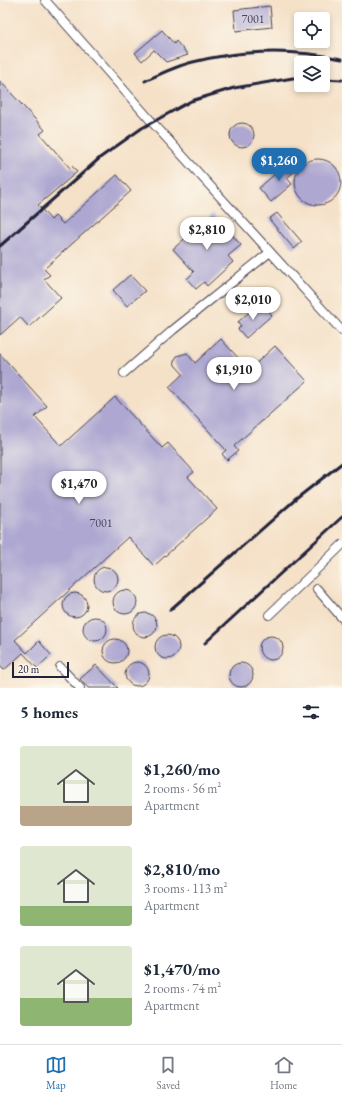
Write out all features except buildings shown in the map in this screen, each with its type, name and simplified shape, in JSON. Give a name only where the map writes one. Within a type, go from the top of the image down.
[{"type":"lane","points":[[45,0],[152,122],[342,331]]},
{"type":"lane","points":[[124,373],[173,330],[270,252]]},
{"type":"lane","points":[[269,615],[342,545]]},
{"type":"lane","points":[[316,589],[342,618]]},
{"type":"lane","points":[[60,667],[80,688]]},
{"type":"railway","points":[[145,81],[168,70],[187,64],[230,55],[286,52],[342,59]]},
{"type":"railway","points":[[0,246],[101,157],[142,128],[191,101],[234,88],[294,78]]},
{"type":"railway","points":[[330,79],[342,80]]},
{"type":"railway","points":[[170,610],[296,499],[342,463]]},
{"type":"railway","points":[[205,643],[342,517]]}]
